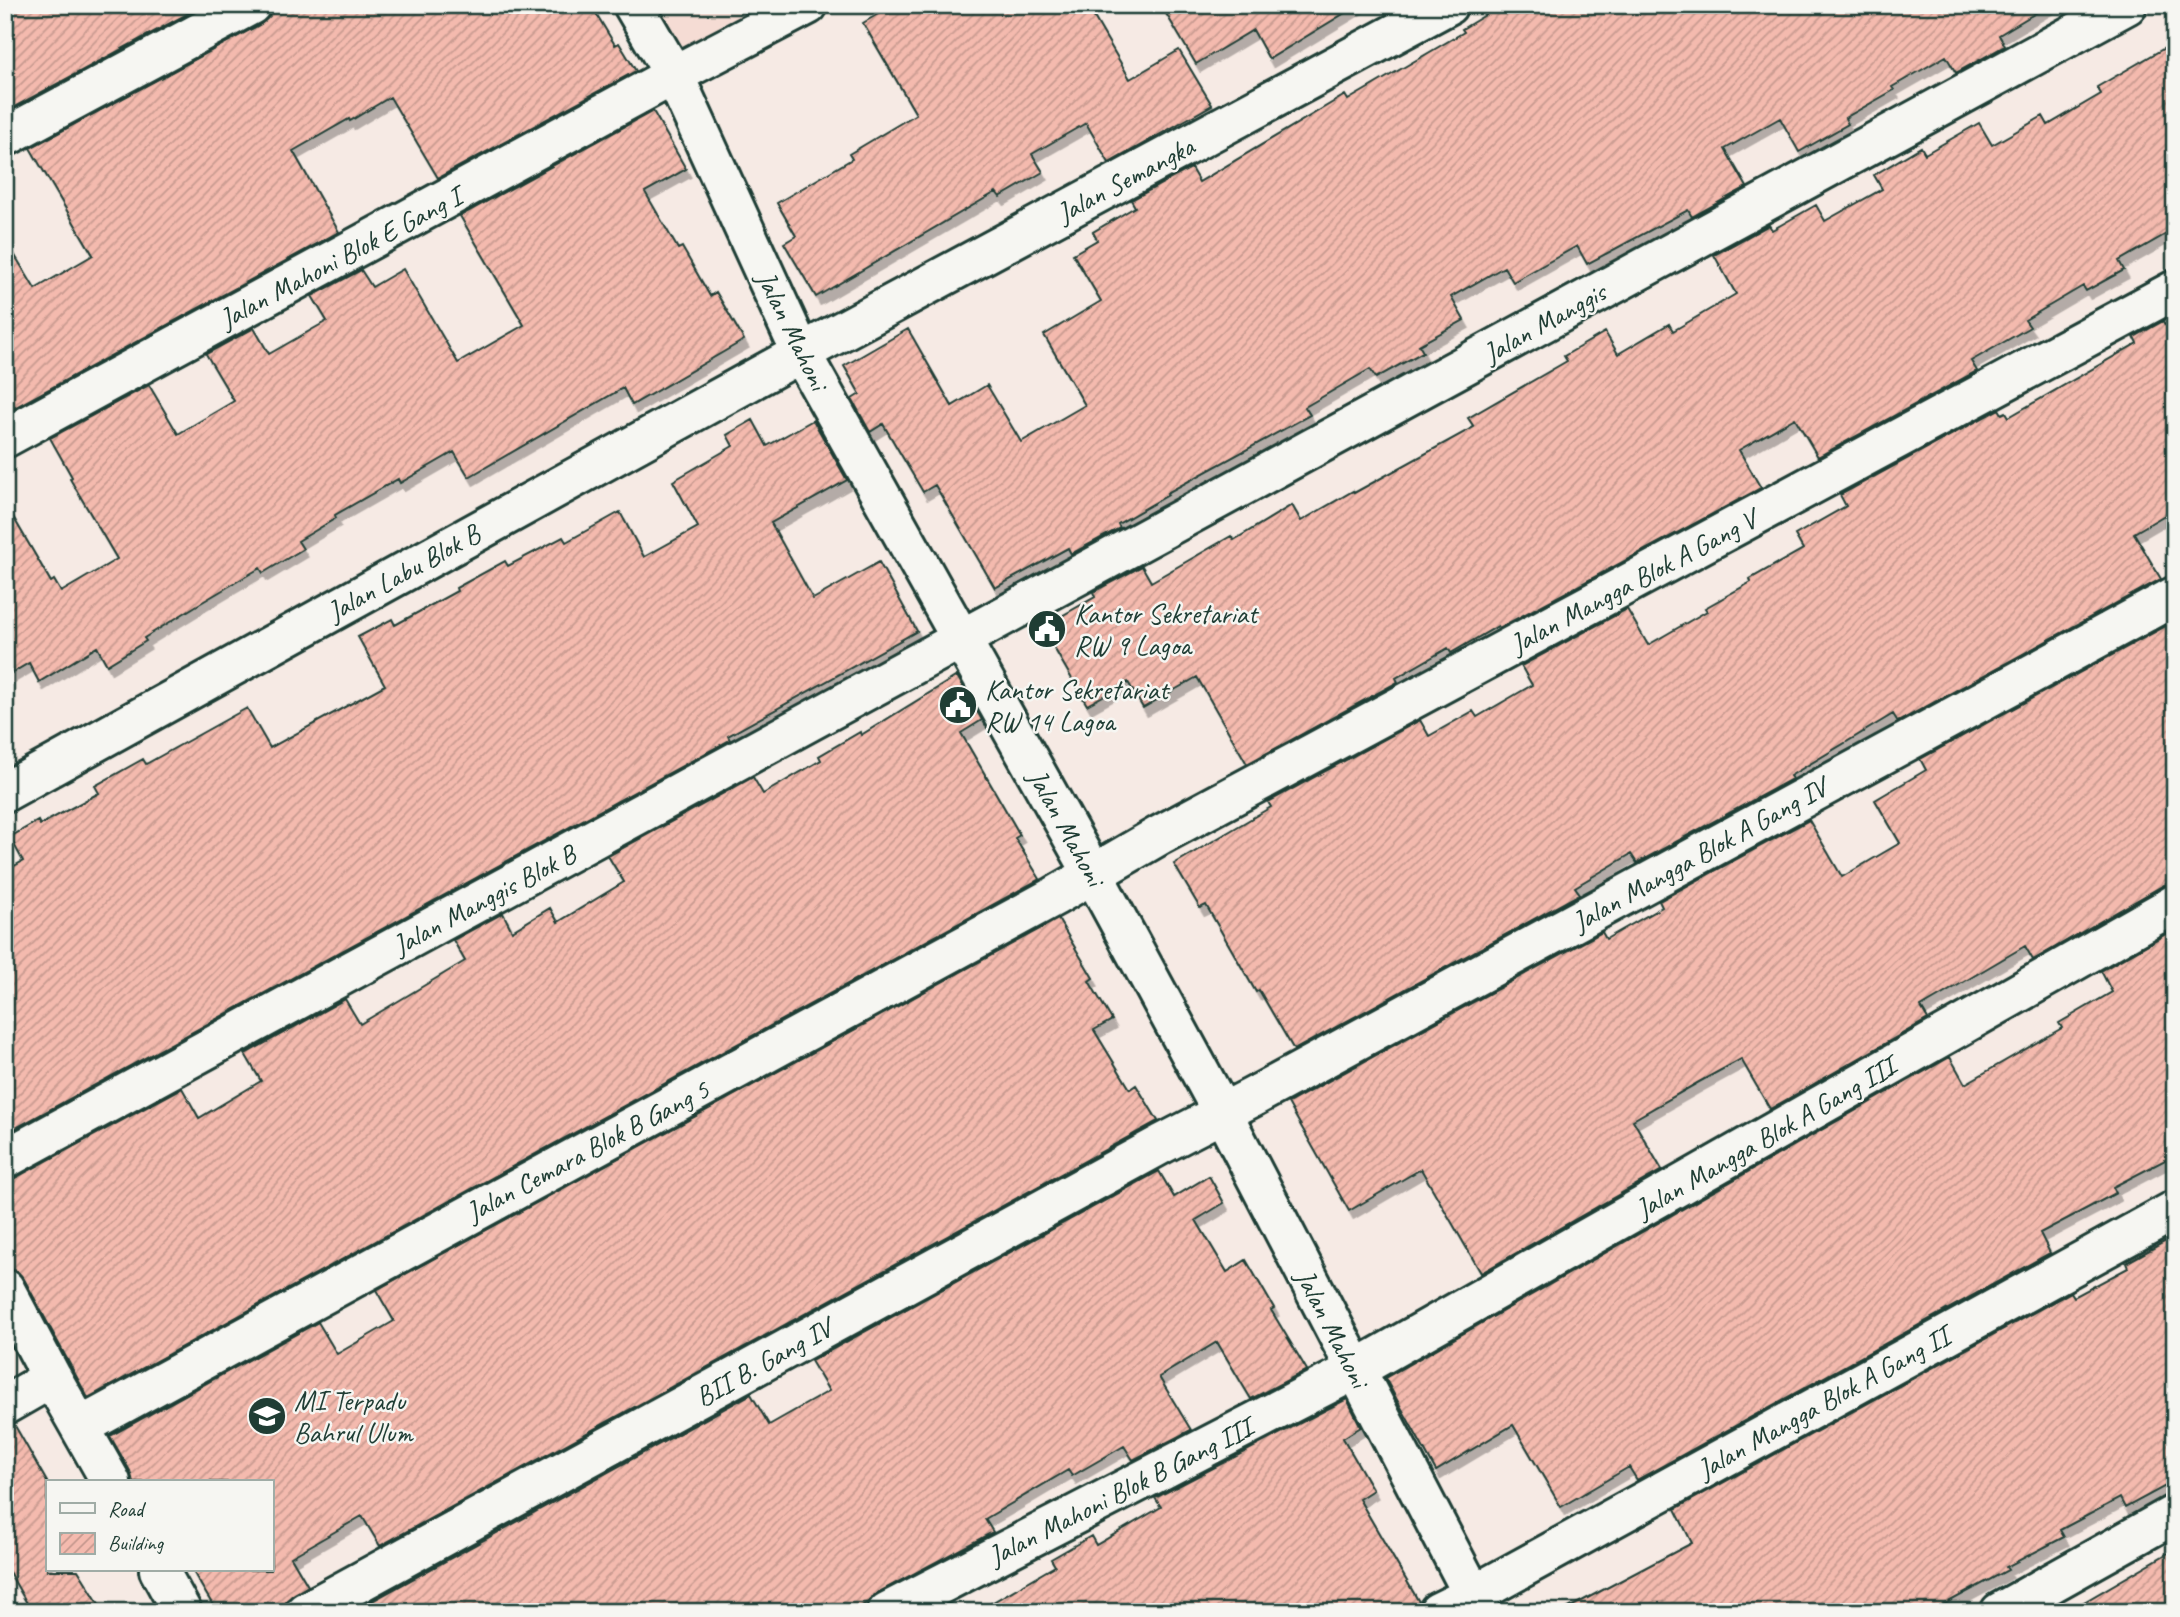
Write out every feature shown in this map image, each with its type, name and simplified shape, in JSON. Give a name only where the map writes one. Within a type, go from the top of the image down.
[{"type":"street","points":[[5,137],[251,5]]},
{"type":"street","name":"Jalan Mahoni","points":[[633,5],[674,75],[801,353],[1093,874],[1222,1112],[1477,1603]]},
{"type":"street","name":"Jalan Mahoni Blok E Gang I","points":[[5,438],[808,5]]},
{"type":"street","name":"Jalan Semangka","points":[[801,353],[1448,5]]},
{"type":"street","name":"Jalan Manggis","points":[[962,640],[2127,5]]},
{"type":"street","name":"Jalan Mangga Blok A Gang V","points":[[1093,874],[1160,835],[2175,290]]},
{"type":"street","name":"Jalan Labu Blok B","points":[[5,792],[801,353]]},
{"type":"street","name":"Jalan Mangga Blok A Gang IV","points":[[1222,1112],[2175,596]]},
{"type":"street","name":"Jalan Manggis Blok B","points":[[5,1158],[962,640]]},
{"type":"street","name":"Jalan Cemara Blok B Gang 5","points":[[80,1427],[1093,874]]},
{"type":"street","name":"Jalan Mangga Blok A Gang III","points":[[1355,1370],[2175,904]]},
{"type":"street","name":"BII B. Gang IV","points":[[305,1612],[1222,1112]]},
{"type":"street","name":"Jalan Mangga Blok A Gang II","points":[[1438,1612],[1477,1603],[2175,1210]]},
{"type":"street","points":[[5,1289],[110,1480]]},
{"type":"street","name":"Jalan Mahoni Blok B Gang III","points":[[887,1612],[1355,1370]]},
{"type":"street","points":[[5,1405],[52,1378]]},
{"type":"street","points":[[2000,1612],[2175,1514]]},
{"type":"street","points":[[160,1572],[181,1612]]},
{"type":"shaded area","points":[[647,5],[770,5],[673,57]]},
{"type":"building","points":[[5,5],[204,5],[5,112]]},
{"type":"building","points":[[273,5],[591,5],[615,45],[619,43],[636,71],[438,178],[390,97],[350,121],[349,119],[293,151],[339,232],[5,413],[5,239],[35,289],[93,255],[30,148],[261,24],[270,16]]},
{"type":"building","points":[[893,5],[1087,5],[1130,79],[1179,50],[1212,105],[1109,163],[1086,123],[1032,154],[1043,172],[1000,197],[996,192],[816,297],[784,243],[796,236],[777,203],[852,159],[849,154],[916,114],[863,23]]},
{"type":"building","points":[[1161,5],[1358,5],[1269,59],[1253,30],[1196,64]]},
{"type":"building","points":[[1502,5],[2049,5],[1999,35],[2005,46],[1956,73],[1946,56],[1892,87],[1894,90],[1845,118],[1848,124],[1799,152],[1780,118],[1725,149],[1747,187],[1692,217],[1688,210],[1587,264],[1577,246],[1513,282],[1504,267],[1451,297],[1464,320],[1419,345],[1423,352],[1376,378],[1370,369],[1305,407],[1310,415],[1167,493],[1168,495],[1118,524],[1120,528],[1071,554],[1068,548],[995,588],[935,485],[923,492],[883,424],[870,432],[852,399],[860,394],[844,366],[908,329],[952,406],[987,385],[1021,442],[1085,405],[1044,335],[1101,301],[1073,254],[1097,240],[1093,232],[1135,207],[1131,200],[1191,168],[1199,182],[1345,95],[1348,100],[1464,32],[1462,29]]},
{"type":"building","points":[[2175,42],[2175,229],[2119,261],[2124,270],[2086,291],[2083,286],[2025,320],[2030,327],[1971,361],[1977,371],[1818,457],[1795,418],[1739,450],[1761,488],[1451,653],[1448,648],[1396,678],[1398,682],[1247,764],[1197,677],[1143,708],[1128,682],[1087,705],[1042,627],[1095,597],[1093,592],[1142,566],[1151,582],[1231,536],[1234,540],[1292,505],[1301,521],[1474,427],[1468,418],[1567,361],[1564,356],[1605,332],[1618,354],[1669,324],[1673,331],[1736,294],[1714,255],[1769,225],[1772,230],[1816,205],[1825,221],[1882,189],[1874,175],[1921,147],[1925,154],[1979,123],[1992,145],[2043,116],[2048,125],[2101,94],[2097,87]]},
{"type":"building","points":[[653,111],[686,169],[645,192],[678,249],[682,247],[710,296],[716,292],[744,340],[632,405],[623,388],[469,477],[454,452],[400,483],[398,479],[335,515],[336,518],[298,541],[303,549],[263,573],[260,568],[199,604],[107,665],[97,647],[39,682],[29,663],[5,677],[5,503],[51,582],[54,580],[61,592],[117,559],[70,479],[72,477],[50,438],[149,385],[178,434],[234,401],[206,354],[254,328],[269,354],[327,321],[312,296],[361,270],[372,287],[403,269],[458,363],[524,325],[460,216]]},
{"type":"building","points":[[2175,319],[2175,509],[2134,533],[2161,579],[1898,722],[1893,714],[1790,776],[1792,779],[1637,863],[1631,854],[1575,887],[1580,894],[1294,1050],[1259,990],[1256,992],[1206,905],[1200,908],[1174,864],[1271,807],[1268,802],[1420,720],[1429,736],[1473,711],[1477,717],[1532,685],[1521,666],[1627,609],[1648,645],[1707,611],[1705,608],[1751,582],[1750,579],[1803,549],[1795,535],[1846,506],[1840,495],[1999,409],[2009,417],[2137,343],[2134,337],[2163,321],[2165,325]]},
{"type":"building","points":[[753,420],[767,446],[813,420],[847,480],[771,523],[813,599],[879,562],[917,631],[728,736],[730,740],[5,1134],[5,871],[23,861],[10,837],[38,821],[40,825],[99,793],[95,786],[143,759],[146,764],[247,708],[270,748],[385,685],[358,637],[392,619],[395,625],[505,561],[508,566],[563,537],[566,542],[620,512],[644,557],[698,527],[673,481],[733,446],[727,435]]},
{"type":"building","points":[[2175,621],[2175,882],[2164,885],[2033,960],[2025,946],[1921,1007],[1928,1019],[1770,1109],[1741,1059],[1699,1082],[1633,1120],[1662,1170],[1481,1273],[1421,1169],[1349,1211],[1288,1103],[1602,932],[1606,939],[1662,907],[1659,901],[1809,820],[1842,877],[1900,843],[1875,800],[1926,770],[1920,759]]},
{"type":"building","points":[[957,676],[982,720],[961,733],[1020,835],[1015,838],[1040,879],[88,1398],[24,1279],[17,1271],[8,1268],[5,1262],[5,1181],[182,1088],[199,1118],[261,1081],[245,1054],[345,999],[360,1024],[465,961],[453,940],[503,913],[512,931],[550,908],[558,922],[624,882],[608,856],[753,777],[763,794],[821,760],[819,756],[860,732],[861,735]]},
{"type":"building","points":[[1058,919],[1093,978],[1089,981],[1112,1020],[1094,1030],[1130,1089],[1136,1085],[1158,1121],[380,1546],[362,1516],[291,1557],[308,1586],[287,1600],[283,1612],[217,1612],[193,1572],[273,1572],[273,1480],[132,1480],[110,1436],[318,1322],[337,1354],[394,1321],[376,1290]]},
{"type":"building","points":[[2175,929],[2175,1155],[2113,1187],[2116,1193],[2040,1233],[2050,1253],[1637,1480],[1629,1467],[1561,1507],[1513,1425],[1436,1471],[1385,1378],[1950,1057],[1965,1084],[2062,1028],[2059,1023],[2112,992],[2101,971]]},
{"type":"building","points":[[1159,1171],[1174,1197],[1209,1176],[1224,1203],[1196,1220],[1227,1272],[1246,1260],[1274,1308],[1271,1310],[1307,1370],[1251,1399],[1217,1342],[1159,1377],[1191,1430],[1133,1460],[1124,1446],[1072,1476],[1068,1470],[985,1519],[993,1532],[877,1593],[852,1612],[352,1612],[751,1394],[769,1425],[829,1391],[811,1361]]},
{"type":"building","points":[[2175,1236],[2175,1481],[2125,1508],[2120,1498],[2060,1530],[2064,1537],[2006,1567],[2008,1570],[1930,1612],[1561,1612],[1692,1543],[1675,1509],[2071,1292],[2074,1297],[2128,1268],[2126,1263]]},
{"type":"building","points":[[1347,1399],[1361,1427],[1343,1438],[1373,1490],[1359,1499],[1419,1602],[1416,1612],[976,1612],[1055,1566],[1051,1559],[1091,1536],[1096,1545],[1161,1507],[1155,1498]]},
{"type":"building","points":[[14,1424],[46,1480],[46,1572],[79,1572],[104,1612],[32,1612],[5,1565],[5,1427]]},
{"type":"building","points":[[2175,1549],[2175,1599],[2152,1612],[2067,1612]]},
{"type":"place","name":"Kantor Sekretariat RW 9 Lagoa","points":[[1047,629]]},
{"type":"place","name":"Kantor Sekretariat RW 14 Lagoa","points":[[958,705]]},
{"type":"place","name":"MI Terpadu Bahrul Ulum","points":[[267,1416]]}]
